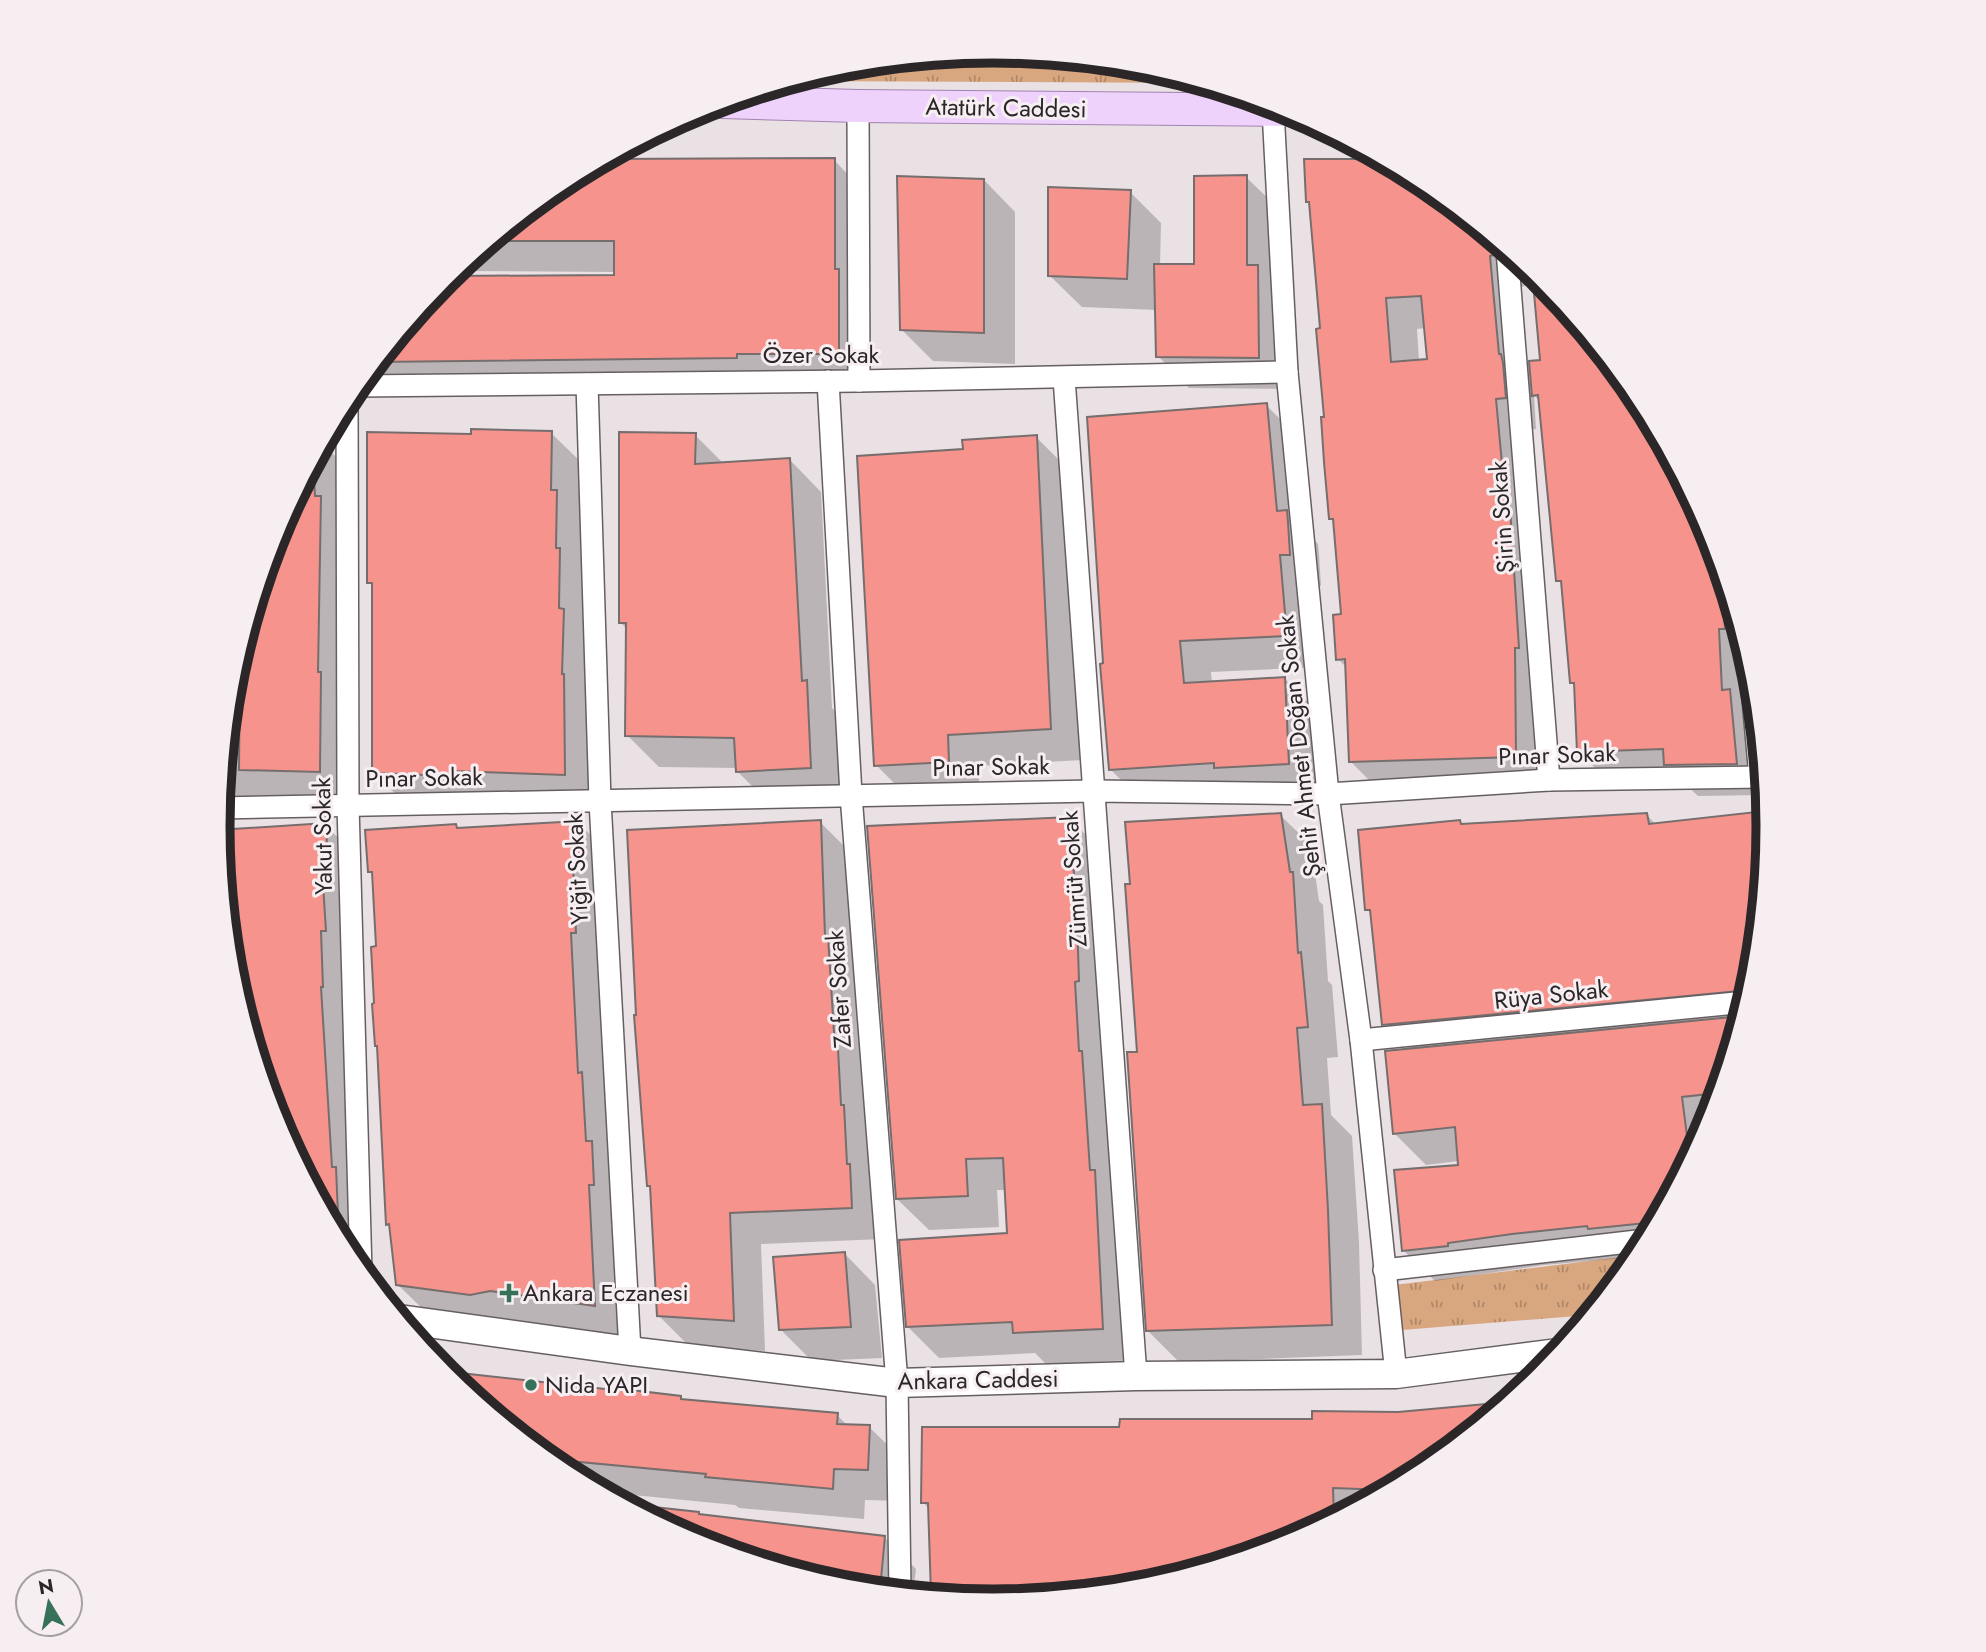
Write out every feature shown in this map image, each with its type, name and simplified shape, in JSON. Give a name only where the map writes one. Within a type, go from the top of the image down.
[{"type":"main road","name":"Atatürk Caddesi","points":[[748,103],[858,107],[1256,110]]},
{"type":"main road","name":"Ankara Caddesi","points":[[412,1321],[630,1351],[897,1383],[1396,1374],[1543,1355]]},
{"type":"street","points":[[858,107],[859,381]]},
{"type":"street","name":"Şehit Ahmet Doğan Sokak","points":[[1282,120],[1287,372],[1328,794],[1361,1040],[1396,1374]]},
{"type":"street","name":"Şirin Sokak","points":[[1508,263],[1549,780]]},
{"type":"street","name":"Özer Sokak","points":[[371,386],[1065,378],[1287,372]]},
{"type":"street","name":"Zümrüt Sokak","points":[[1065,378],[1136,1377]]},
{"type":"street","name":"Zafer Sokak","points":[[828,381],[851,795],[897,1383],[900,1583]]},
{"type":"street","name":"Yiğit Sokak","points":[[587,384],[600,801],[630,1351]]},
{"type":"street","name":"Yakut Sokak","points":[[347,421],[348,805],[360,1252]]},
{"type":"street","name":"Pınar Sokak","points":[[231,808],[1094,791],[1328,794],[1549,780],[1754,777]]},
{"type":"street","name":"Rüya Sokak","points":[[1361,1040],[1735,1003]]},
{"type":"street","points":[[1384,1270],[1632,1242]]},
{"type":"green space","points":[[993,63],[1093,70],[1163,83],[830,81],[893,70]]},
{"type":"green space","points":[[1622,1257],[1577,1316],[1390,1331],[1386,1286]]},
{"type":"building","points":[[835,158],[835,269],[839,269],[839,354],[737,354],[737,358],[388,362],[419,323],[464,276],[614,275],[614,241],[504,241],[569,192],[624,159]]},
{"type":"building","points":[[1304,159],[1363,159],[1417,192],[1494,250],[1494,255],[1490,256],[1506,398],[1496,399],[1506,507],[1510,507],[1519,648],[1515,648],[1516,757],[1349,762],[1345,659],[1336,660],[1333,615],[1341,614],[1333,519],[1329,519],[1324,462],[1321,417],[1324,417],[1316,329],[1320,328],[1309,202],[1306,202]],"holes":[[[1421,296],[1427,359],[1391,362],[1386,298]]]},
{"type":"building","points":[[1247,175],[1247,265],[1258,265],[1259,358],[1156,357],[1154,264],[1194,264],[1194,176]]},
{"type":"building","points":[[897,176],[984,179],[984,333],[900,330]]},
{"type":"building","points":[[1048,187],[1131,190],[1127,279],[1048,276]]},
{"type":"building","points":[[1533,286],[1567,323],[1627,402],[1654,445],[1698,534],[1723,604],[1725,629],[1719,629],[1722,690],[1730,689],[1737,764],[1664,765],[1663,749],[1577,752],[1574,683],[1570,683],[1561,581],[1556,581],[1538,395],[1532,396],[1529,361],[1540,360]]},
{"type":"building","points":[[1267,403],[1277,511],[1287,510],[1290,555],[1280,555],[1287,636],[1180,641],[1184,683],[1285,677],[1289,764],[1214,768],[1214,763],[1109,770],[1100,664],[1103,663],[1087,417]]},
{"type":"building","points":[[471,429],[552,431],[551,490],[557,490],[559,608],[564,609],[562,674],[565,775],[453,771],[453,776],[372,773],[372,583],[367,583],[367,432],[471,434]]},
{"type":"building","points":[[619,432],[696,433],[695,464],[790,458],[802,681],[807,680],[811,768],[736,772],[734,738],[625,736],[626,623],[619,623]]},
{"type":"building","points":[[1037,435],[1051,729],[948,735],[949,762],[874,766],[857,456],[963,449],[962,440]]},
{"type":"building","points":[[314,479],[315,496],[321,496],[318,672],[321,672],[320,772],[239,770],[239,711],[256,629],[288,534]]},
{"type":"building","points":[[1755,812],[1754,876],[1749,926],[1737,991],[1382,1025],[1370,910],[1365,910],[1358,830],[1460,820],[1461,824],[1647,813],[1649,824]]},
{"type":"building","points":[[1281,813],[1290,872],[1293,872],[1298,953],[1301,952],[1308,1027],[1297,1028],[1303,1105],[1322,1104],[1332,1325],[1146,1331],[1127,1052],[1137,1052],[1125,884],[1130,884],[1125,822]]},
{"type":"building","points":[[1070,817],[1077,919],[1079,981],[1075,982],[1079,1051],[1082,1051],[1090,1170],[1095,1170],[1103,1329],[1013,1333],[1012,1322],[906,1327],[899,1240],[1007,1233],[1003,1158],[966,1159],[968,1196],[896,1199],[867,826]]},
{"type":"building","points":[[821,820],[825,936],[828,936],[835,1049],[838,1049],[841,1105],[844,1105],[852,1208],[730,1213],[734,1321],[657,1316],[650,1186],[647,1186],[634,1015],[627,830]]},
{"type":"building","points":[[579,821],[581,865],[573,865],[576,933],[571,933],[578,1073],[582,1072],[586,1141],[592,1141],[594,1185],[589,1185],[595,1306],[490,1291],[470,1295],[396,1285],[389,1224],[386,1225],[377,1046],[372,1004],[371,947],[376,946],[372,872],[368,872],[365,830],[456,824],[457,828]]},
{"type":"building","points":[[326,823],[328,868],[322,868],[326,931],[321,931],[321,987],[332,1167],[336,1167],[338,1217],[288,1118],[256,1023],[237,926],[230,829]]},
{"type":"building","points":[[1731,1017],[1707,1094],[1682,1097],[1688,1140],[1644,1223],[1512,1234],[1402,1251],[1394,1170],[1458,1165],[1455,1127],[1393,1134],[1385,1051]]},
{"type":"building","points":[[845,1252],[851,1327],[779,1330],[773,1257]]},
{"type":"building","points":[[461,1373],[614,1388],[681,1396],[681,1399],[838,1413],[837,1424],[870,1425],[868,1470],[834,1469],[833,1489],[705,1477],[706,1474],[571,1461],[490,1400]]},
{"type":"building","points":[[1492,1403],[1417,1460],[1374,1487],[1370,1489],[1333,1488],[1334,1508],[1238,1549],[1142,1574],[1093,1582],[993,1589],[931,1586],[928,1503],[921,1503],[922,1427],[1119,1427],[1120,1419],[1312,1419],[1312,1411],[1398,1412]]},
{"type":"building","points":[[649,1507],[699,1514],[885,1536],[881,1580],[796,1563],[748,1549]]},
{"type":"place","name":"Ankara Eczanesi","points":[[509,1293]]},
{"type":"place","name":"Nida YAPI","points":[[531,1385]]}]
